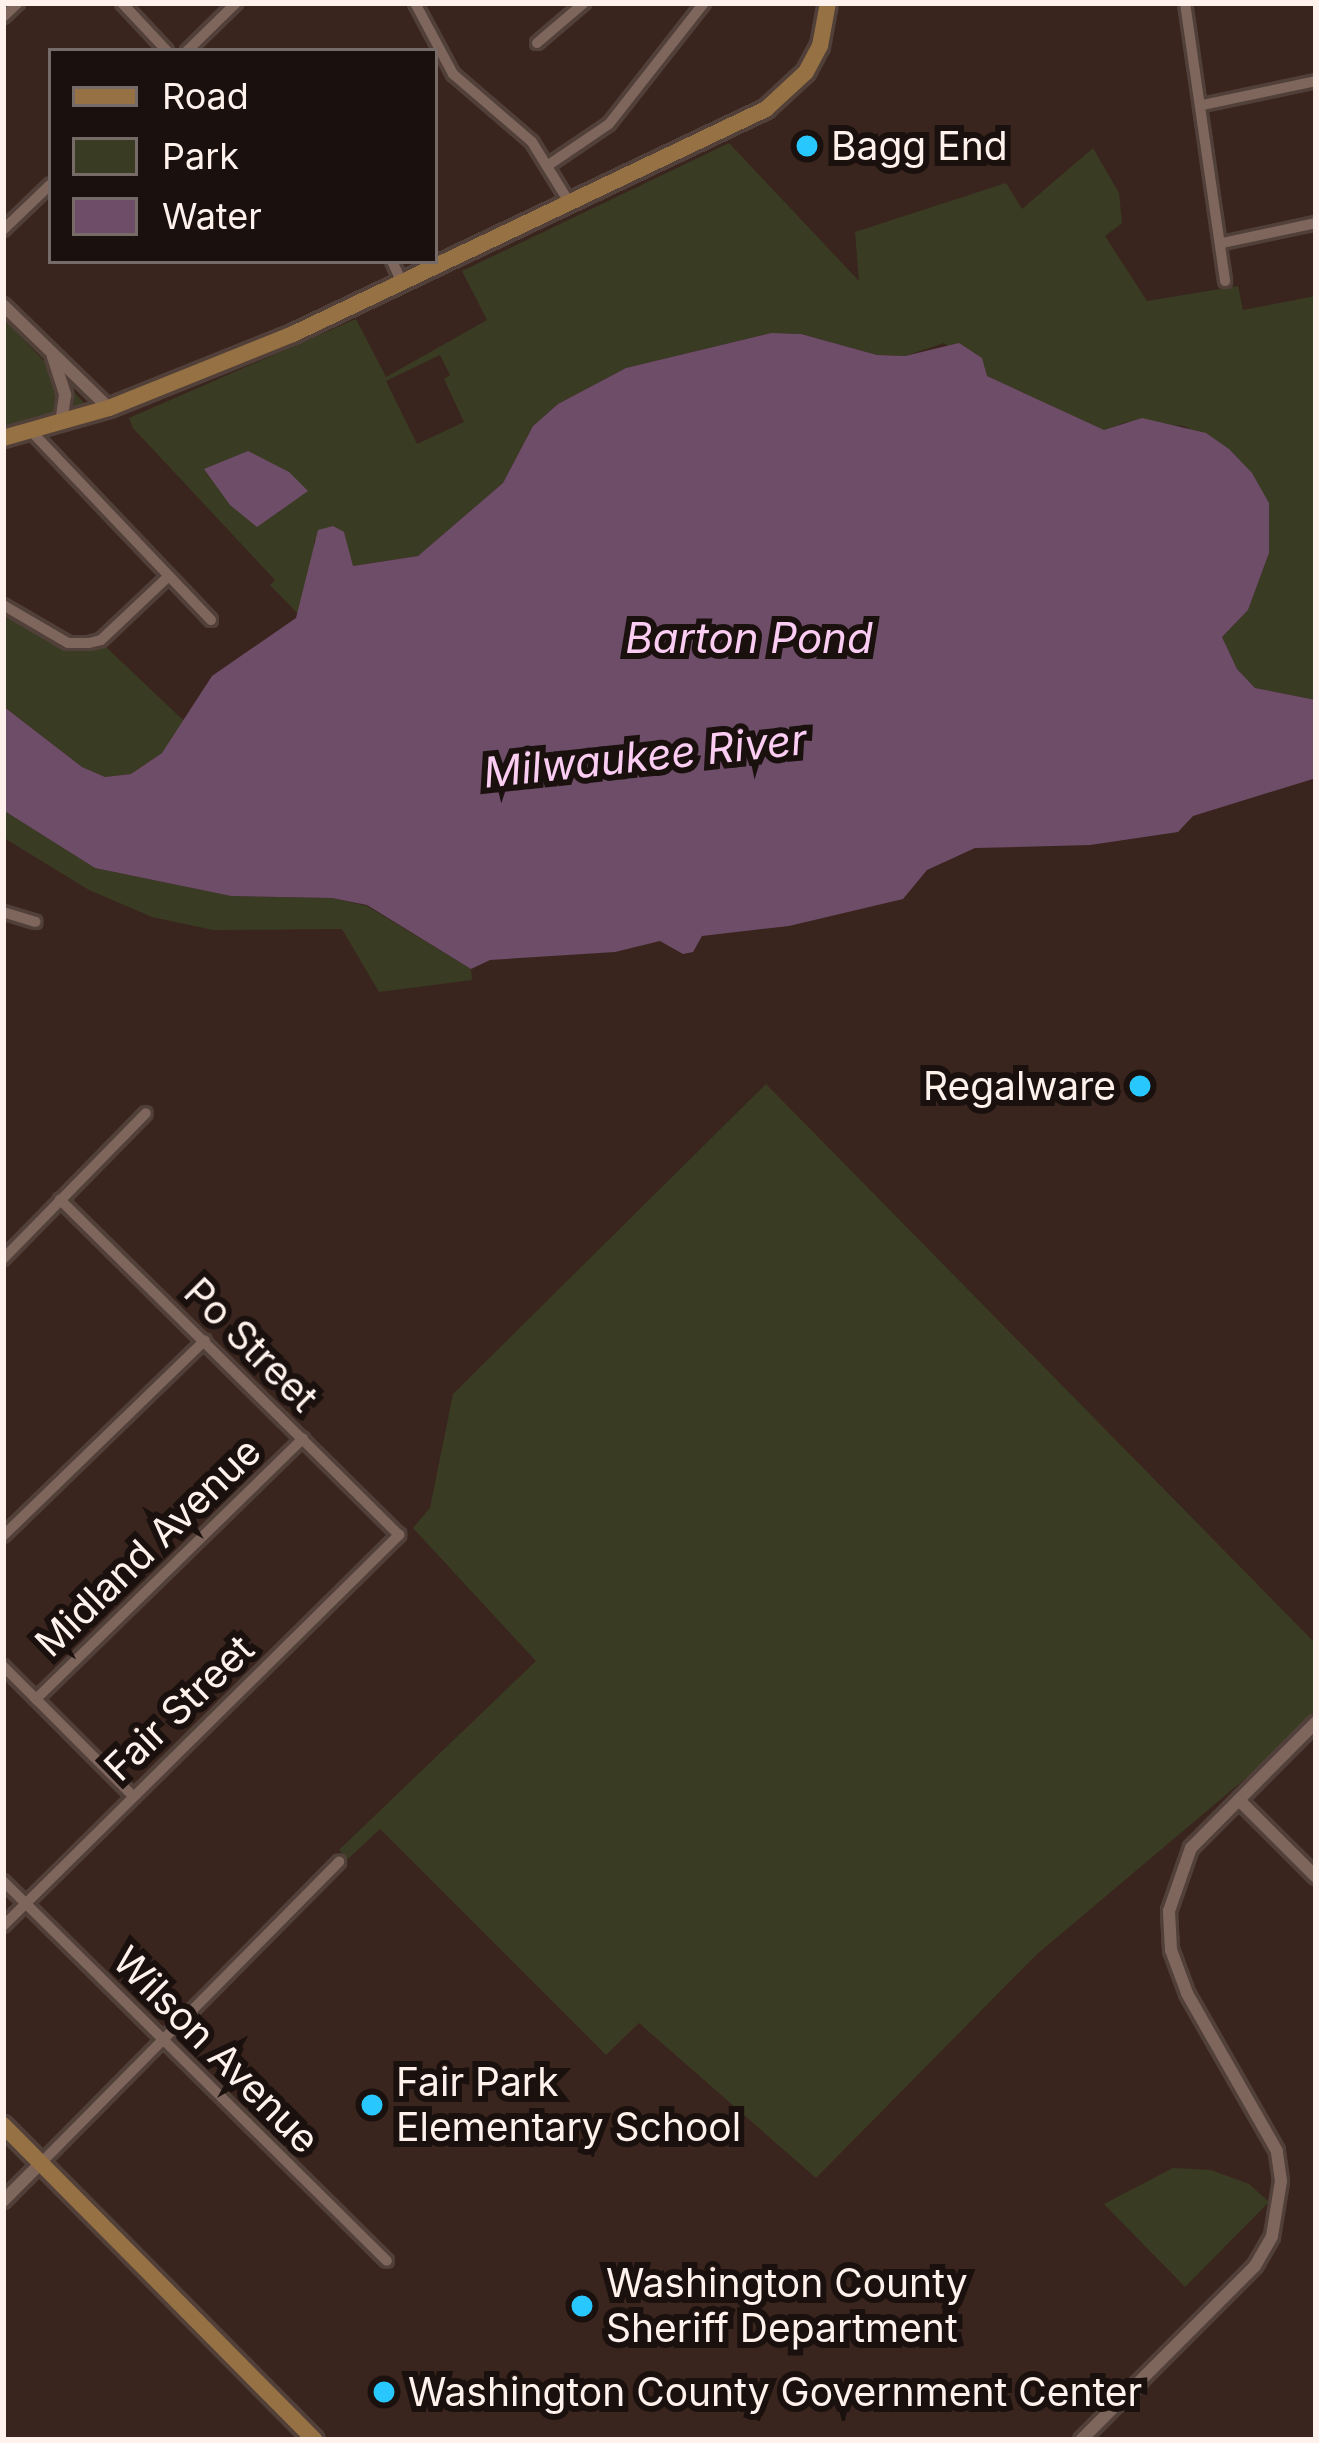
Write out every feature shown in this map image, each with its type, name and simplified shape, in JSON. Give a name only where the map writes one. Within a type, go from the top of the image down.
[{"type":"main road","points":[[438,263],[766,109],[806,72],[832,3]]},
{"type":"main road","points":[[3,438],[109,407],[293,334],[435,264]]},
{"type":"main road","points":[[3,2125],[315,2440]]},
{"type":"street","points":[[3,17],[18,3]]},
{"type":"street","points":[[122,3],[164,48]]},
{"type":"street","points":[[190,48],[236,3]]},
{"type":"street","points":[[415,3],[453,74],[516,125],[550,164],[569,202]]},
{"type":"street","points":[[537,43],[584,3]]},
{"type":"street","points":[[550,164],[609,124],[704,3]]},
{"type":"street","points":[[1185,3],[1226,281]]},
{"type":"street","points":[[1202,105],[1316,81]]},
{"type":"street","points":[[3,230],[48,187]]},
{"type":"street","points":[[1222,243],[1316,223]]},
{"type":"street","points":[[393,264],[401,280]]},
{"type":"street","points":[[3,305],[109,407]]},
{"type":"street","points":[[53,356],[65,395],[62,422]]},
{"type":"street","points":[[31,431],[211,620]]},
{"type":"street","points":[[3,605],[68,643],[89,643],[101,640],[170,576]]},
{"type":"street","points":[[3,912],[35,922]]},
{"type":"street","points":[[3,1259],[146,1113]]},
{"type":"street","name":"Po Street","points":[[60,1199],[399,1534]]},
{"type":"street","points":[[3,1536],[205,1340]]},
{"type":"street","name":"Midland Avenue","points":[[36,1699],[303,1438]]},
{"type":"street","name":"Fair Street","points":[[3,1926],[399,1534]]},
{"type":"street","points":[[3,1666],[132,1796]]},
{"type":"street","points":[[1081,2440],[1255,2266],[1280,2210],[1277,2151],[1187,1993],[1171,1949],[1168,1911],[1175,1879],[1191,1848],[1316,1722]]},
{"type":"street","points":[[1239,1800],[1316,1877]]},
{"type":"street","points":[[3,2201],[339,1862]]},
{"type":"street","name":"Wilson Avenue","points":[[3,1881],[387,2261]]},
{"type":"green space","points":[[729,143],[859,281],[855,232],[1006,183],[1022,209],[1093,148],[1119,193],[1122,223],[1105,236],[1147,301],[1238,286],[1243,310],[1316,296],[1316,700],[1255,688],[1237,669],[1222,637],[1248,610],[1269,553],[1268,531],[1229,449],[1184,426],[1126,422],[1104,431],[987,376],[944,343],[905,356],[877,355],[801,334],[771,333],[626,368],[558,404],[533,426],[503,483],[418,556],[352,566],[314,540],[315,558],[298,614],[270,585],[275,580],[133,428],[129,418],[356,319],[386,377],[487,320],[462,271]],"holes":[[[440,355],[450,375],[444,379],[464,422],[417,444],[386,381]]]},
{"type":"green space","points":[[3,318],[94,413],[3,429]]},
{"type":"green space","points":[[3,610],[85,648],[106,647],[184,721],[162,753],[131,774],[105,777],[82,767],[3,706]]},
{"type":"green space","points":[[3,810],[95,868],[231,896],[332,898],[367,906],[471,969],[472,980],[379,992],[342,929],[213,930],[152,917],[89,890],[3,837]]},
{"type":"green space","points":[[766,1084],[1316,1644],[1316,1711],[1253,1772],[1036,1955],[816,2178],[639,2023],[606,2055],[380,1829],[348,1859],[339,1850],[536,1661],[413,1528],[430,1508],[453,1394]]},
{"type":"green space","points":[[1173,2168],[1211,2170],[1249,2184],[1269,2202],[1185,2287],[1104,2204]]},
{"type":"water","name":"Barton Pond","points":[[771,333],[801,334],[877,355],[905,356],[959,343],[982,358],[987,376],[1104,430],[1142,418],[1206,433],[1229,449],[1252,473],[1269,503],[1269,553],[1248,610],[1222,637],[1237,669],[1255,688],[1316,700],[1316,778],[1193,816],[1178,832],[1090,845],[975,848],[927,870],[903,899],[789,926],[702,936],[693,952],[683,954],[660,941],[615,952],[490,960],[471,969],[367,905],[332,898],[231,896],[95,868],[3,810],[3,706],[82,767],[105,777],[131,774],[162,753],[212,676],[296,618],[318,530],[333,526],[344,532],[353,566],[418,556],[503,483],[533,426],[558,404],[626,368]]},
{"type":"water","points":[[248,451],[289,472],[308,491],[257,527],[230,505],[204,469]]},
{"type":"place","name":"Bagg End","points":[[807,146]]},
{"type":"place","name":"Regalware","points":[[1140,1086]]},
{"type":"place","name":"Fair Park Elementary School","points":[[372,2105]]},
{"type":"place","name":"Washington County Sheriff Department","points":[[582,2306]]},
{"type":"place","name":"Washington County Government Center","points":[[384,2392]]},
{"type":"water label","name":"Milwaukee River","points":[[645,756]]}]
